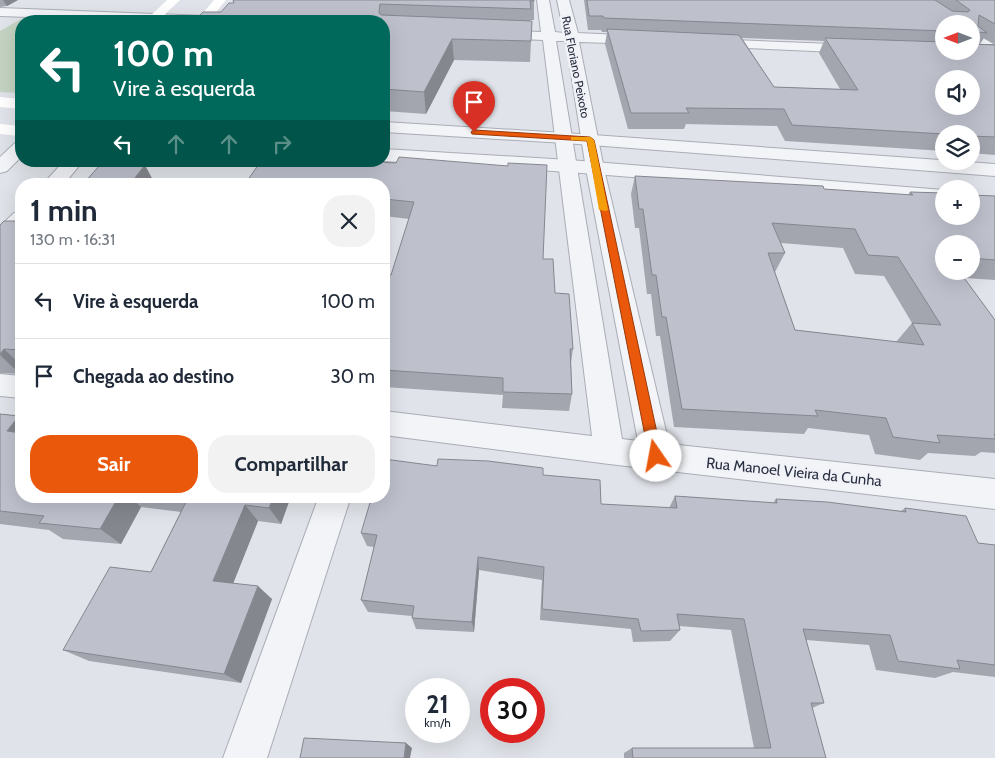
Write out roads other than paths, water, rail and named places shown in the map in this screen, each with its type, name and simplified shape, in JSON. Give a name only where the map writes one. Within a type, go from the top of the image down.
[{"type":"main road","points":[[157,15],[174,0]]},
{"type":"main road","points":[[206,15],[220,0]]},
{"type":"main road","points":[[0,102],[15,103]]},
{"type":"main road","points":[[0,129],[15,130]]},
{"type":"street","name":"Rua Floriano Peixoto","points":[[543,0],[565,138],[609,451]]},
{"type":"street","name":"Rua Floriano Peixoto","points":[[563,0],[572,38],[595,169],[656,456]]},
{"type":"street","points":[[0,12],[75,15]]},
{"type":"street","points":[[0,23],[17,12]]},
{"type":"street","points":[[481,33],[660,41]]},
{"type":"street","points":[[980,41],[995,52]]},
{"type":"street","points":[[690,42],[877,49]]},
{"type":"street","points":[[980,53],[995,52]]},
{"type":"street","points":[[390,127],[565,138],[995,170]]},
{"type":"street","points":[[0,167],[15,153]]},
{"type":"street","points":[[390,155],[569,166],[935,195]]},
{"type":"street","points":[[58,178],[69,167]]},
{"type":"street","points":[[0,239],[15,223]]},
{"type":"street","points":[[0,385],[15,386]]},
{"type":"street","name":"Rua Manoel Vieira da Cunha","points":[[390,423],[609,451],[995,494]]},
{"type":"street","points":[[245,758],[333,503]]}]
